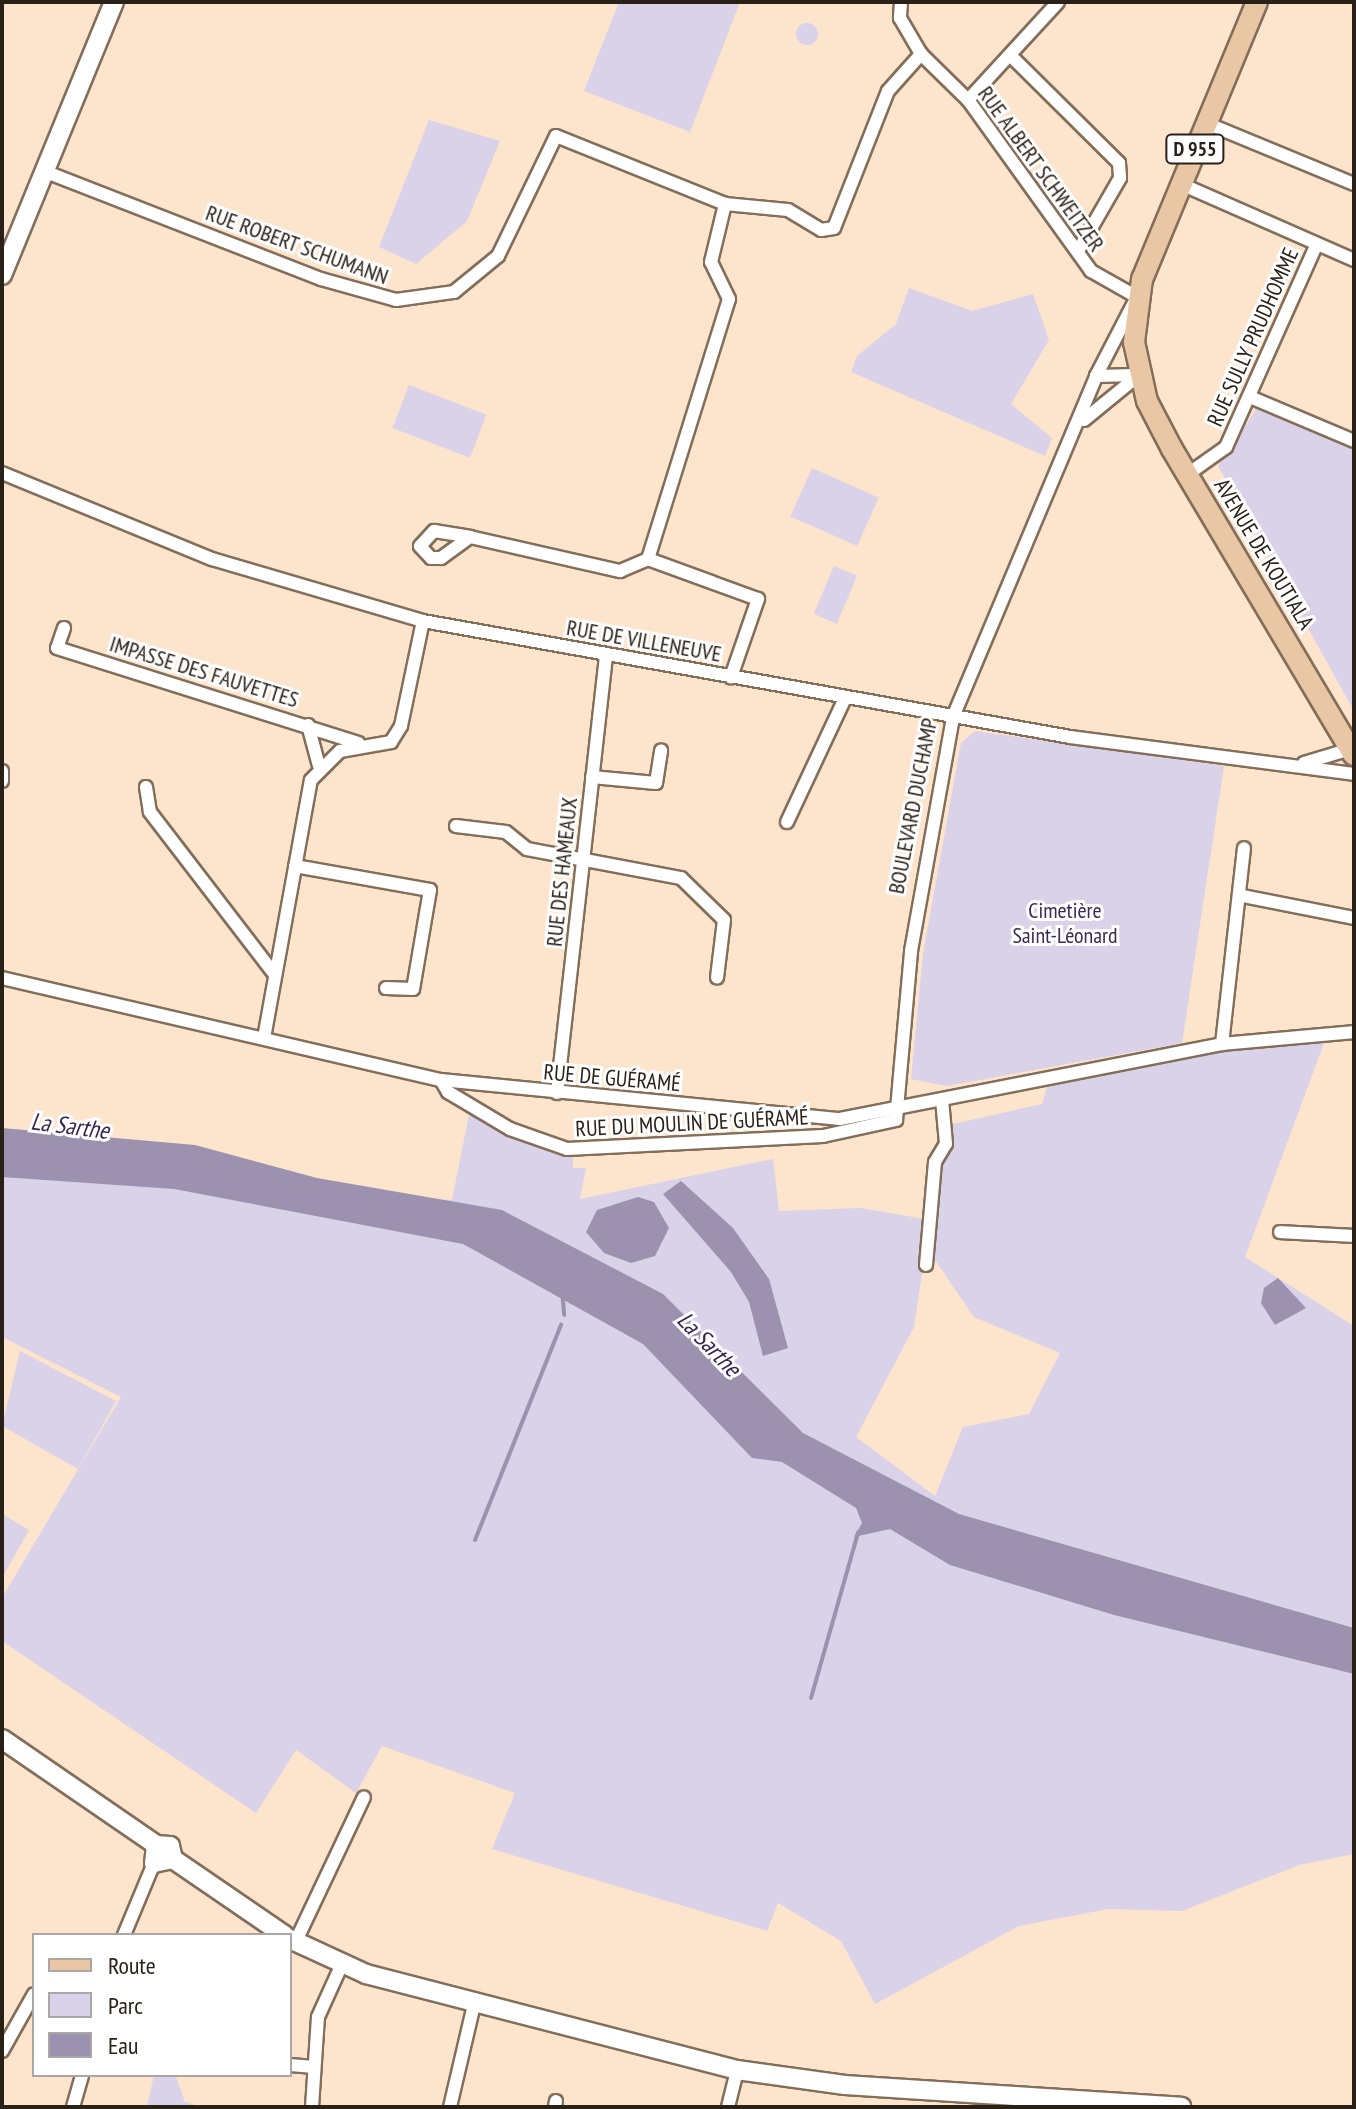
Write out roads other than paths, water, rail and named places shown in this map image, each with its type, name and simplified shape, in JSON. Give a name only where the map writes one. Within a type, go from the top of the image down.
[{"type":"main road","name":"BOULEVARD DUCHAMP","points":[[1139,375],[1137,297],[1257,2]]},
{"type":"main road","name":"AVENUE DE KOUTIALA","points":[[1139,375],[1188,474],[1353,751]]},
{"type":"street","points":[[2,275],[54,175],[114,2]]},
{"type":"street","name":"RUE ALBERT SCHWEITZER","points":[[901,2],[900,18],[921,54],[968,100],[1100,280],[1137,297]]},
{"type":"street","points":[[968,100],[1058,2]]},
{"type":"street","points":[[648,559],[729,299],[711,262],[725,204],[788,210],[821,230],[834,228],[888,91],[921,54]]},
{"type":"street","points":[[1011,56],[1119,163],[1120,178],[1078,251]]},
{"type":"street","points":[[1206,123],[1354,184]]},
{"type":"street","name":"RUE ROBERT SCHUMANN","points":[[54,175],[321,279],[396,300],[454,292],[498,256],[556,136],[725,204]]},
{"type":"street","points":[[1181,184],[1354,260]]},
{"type":"street","name":"RUE SULLY PRUDHOMME","points":[[1188,474],[1226,447],[1317,244]]},
{"type":"street","name":"BOULEVARD DUCHAMP","points":[[902,1102],[898,1076],[911,951],[953,717],[1096,376],[1137,297]]},
{"type":"street","points":[[1096,376],[1139,375]]},
{"type":"street","name":"BOULEVARD DUCHAMP","points":[[1068,444],[1098,402],[1139,375]]},
{"type":"street","points":[[1250,397],[1354,441]]},
{"type":"street","name":"RUE DE VILLENEUVE","points":[[2,473],[199,555],[423,621],[953,717],[1203,757],[1301,764]]},
{"type":"street","points":[[470,537],[620,571],[648,559],[758,599],[731,677]]},
{"type":"street","points":[[319,766],[358,743],[391,742],[401,726],[423,621]]},
{"type":"street","name":"IMPASSE DES FAUVETTES","points":[[64,628],[57,648],[358,743]]},
{"type":"street","name":"RUE DES HAMEAUX","points":[[557,1093],[606,655]]},
{"type":"street","points":[[787,822],[845,698]]},
{"type":"street","points":[[264,1038],[295,866],[319,766],[308,725]]},
{"type":"street","points":[[592,777],[656,783],[661,750]]},
{"type":"street","points":[[1301,764],[1353,751]]},
{"type":"street","points":[[1301,764],[1354,774]]},
{"type":"street","points":[[2,771],[2,781]]},
{"type":"street","points":[[146,787],[150,812],[275,975]]},
{"type":"street","points":[[456,826],[506,832],[527,849],[681,878],[724,920],[717,978]]},
{"type":"street","points":[[1222,1044],[1243,896],[1244,848]]},
{"type":"street","points":[[295,866],[430,890],[413,989],[386,988]]},
{"type":"street","points":[[1243,896],[1354,918]]},
{"type":"street","name":"RUE DE GUÉRAMÉ","points":[[2,978],[441,1080],[840,1119],[902,1102],[942,1099],[1222,1044],[1354,1032]]},
{"type":"street","name":"RUE DU MOULIN DE GUÉRAMÉ","points":[[441,1080],[448,1092],[510,1129],[567,1149],[823,1136],[896,1120],[902,1102]]},
{"type":"street","points":[[926,1265],[935,1162],[946,1144],[942,1099]]},
{"type":"street","points":[[1280,1232],[1354,1236]]},
{"type":"street","points":[[2,1739],[155,1854]]},
{"type":"street","points":[[292,1935],[364,1797]]},
{"type":"street","points":[[125,1933],[155,1854],[170,1846],[173,1859],[281,1933]]},
{"type":"street","points":[[292,1940],[341,1966],[737,2070],[845,2085],[1170,2107]]},
{"type":"street","points":[[312,2107],[311,2067],[322,2003],[341,1966]]},
{"type":"street","points":[[2,2051],[32,1998]]},
{"type":"street","points":[[450,2107],[475,2000]]},
{"type":"street","points":[[292,2065],[311,2067]]},
{"type":"street","points":[[728,2107],[737,2070]]},
{"type":"street","points":[[73,2107],[81,2077]]},
{"type":"water","name":"La Sarthe","points":[[2,1128],[195,1145],[317,1178],[502,1210],[663,1294],[803,1433],[959,1514],[1354,1628],[1354,1674],[1114,1615],[950,1565],[890,1529],[854,1537],[862,1523],[856,1508],[782,1462],[752,1458],[643,1344],[463,1244],[174,1189],[2,1177]]},
{"type":"water","points":[[681,1181],[733,1228],[769,1279],[788,1348],[763,1356],[749,1302],[731,1272],[663,1194]]},
{"type":"water","points":[[638,1197],[654,1202],[669,1228],[655,1256],[631,1263],[604,1253],[586,1232],[597,1210]]},
{"type":"water","points":[[1278,1278],[1306,1308],[1275,1325],[1261,1303],[1264,1288]]},
{"type":"waterway","points":[[562,1290],[564,1315]]},
{"type":"waterway","points":[[475,1540],[561,1325]]},
{"type":"waterway","points":[[811,1698],[858,1533]]},
{"type":"park label","name":"Cimetière Saint-Léonard","points":[[1065,922]]}]
